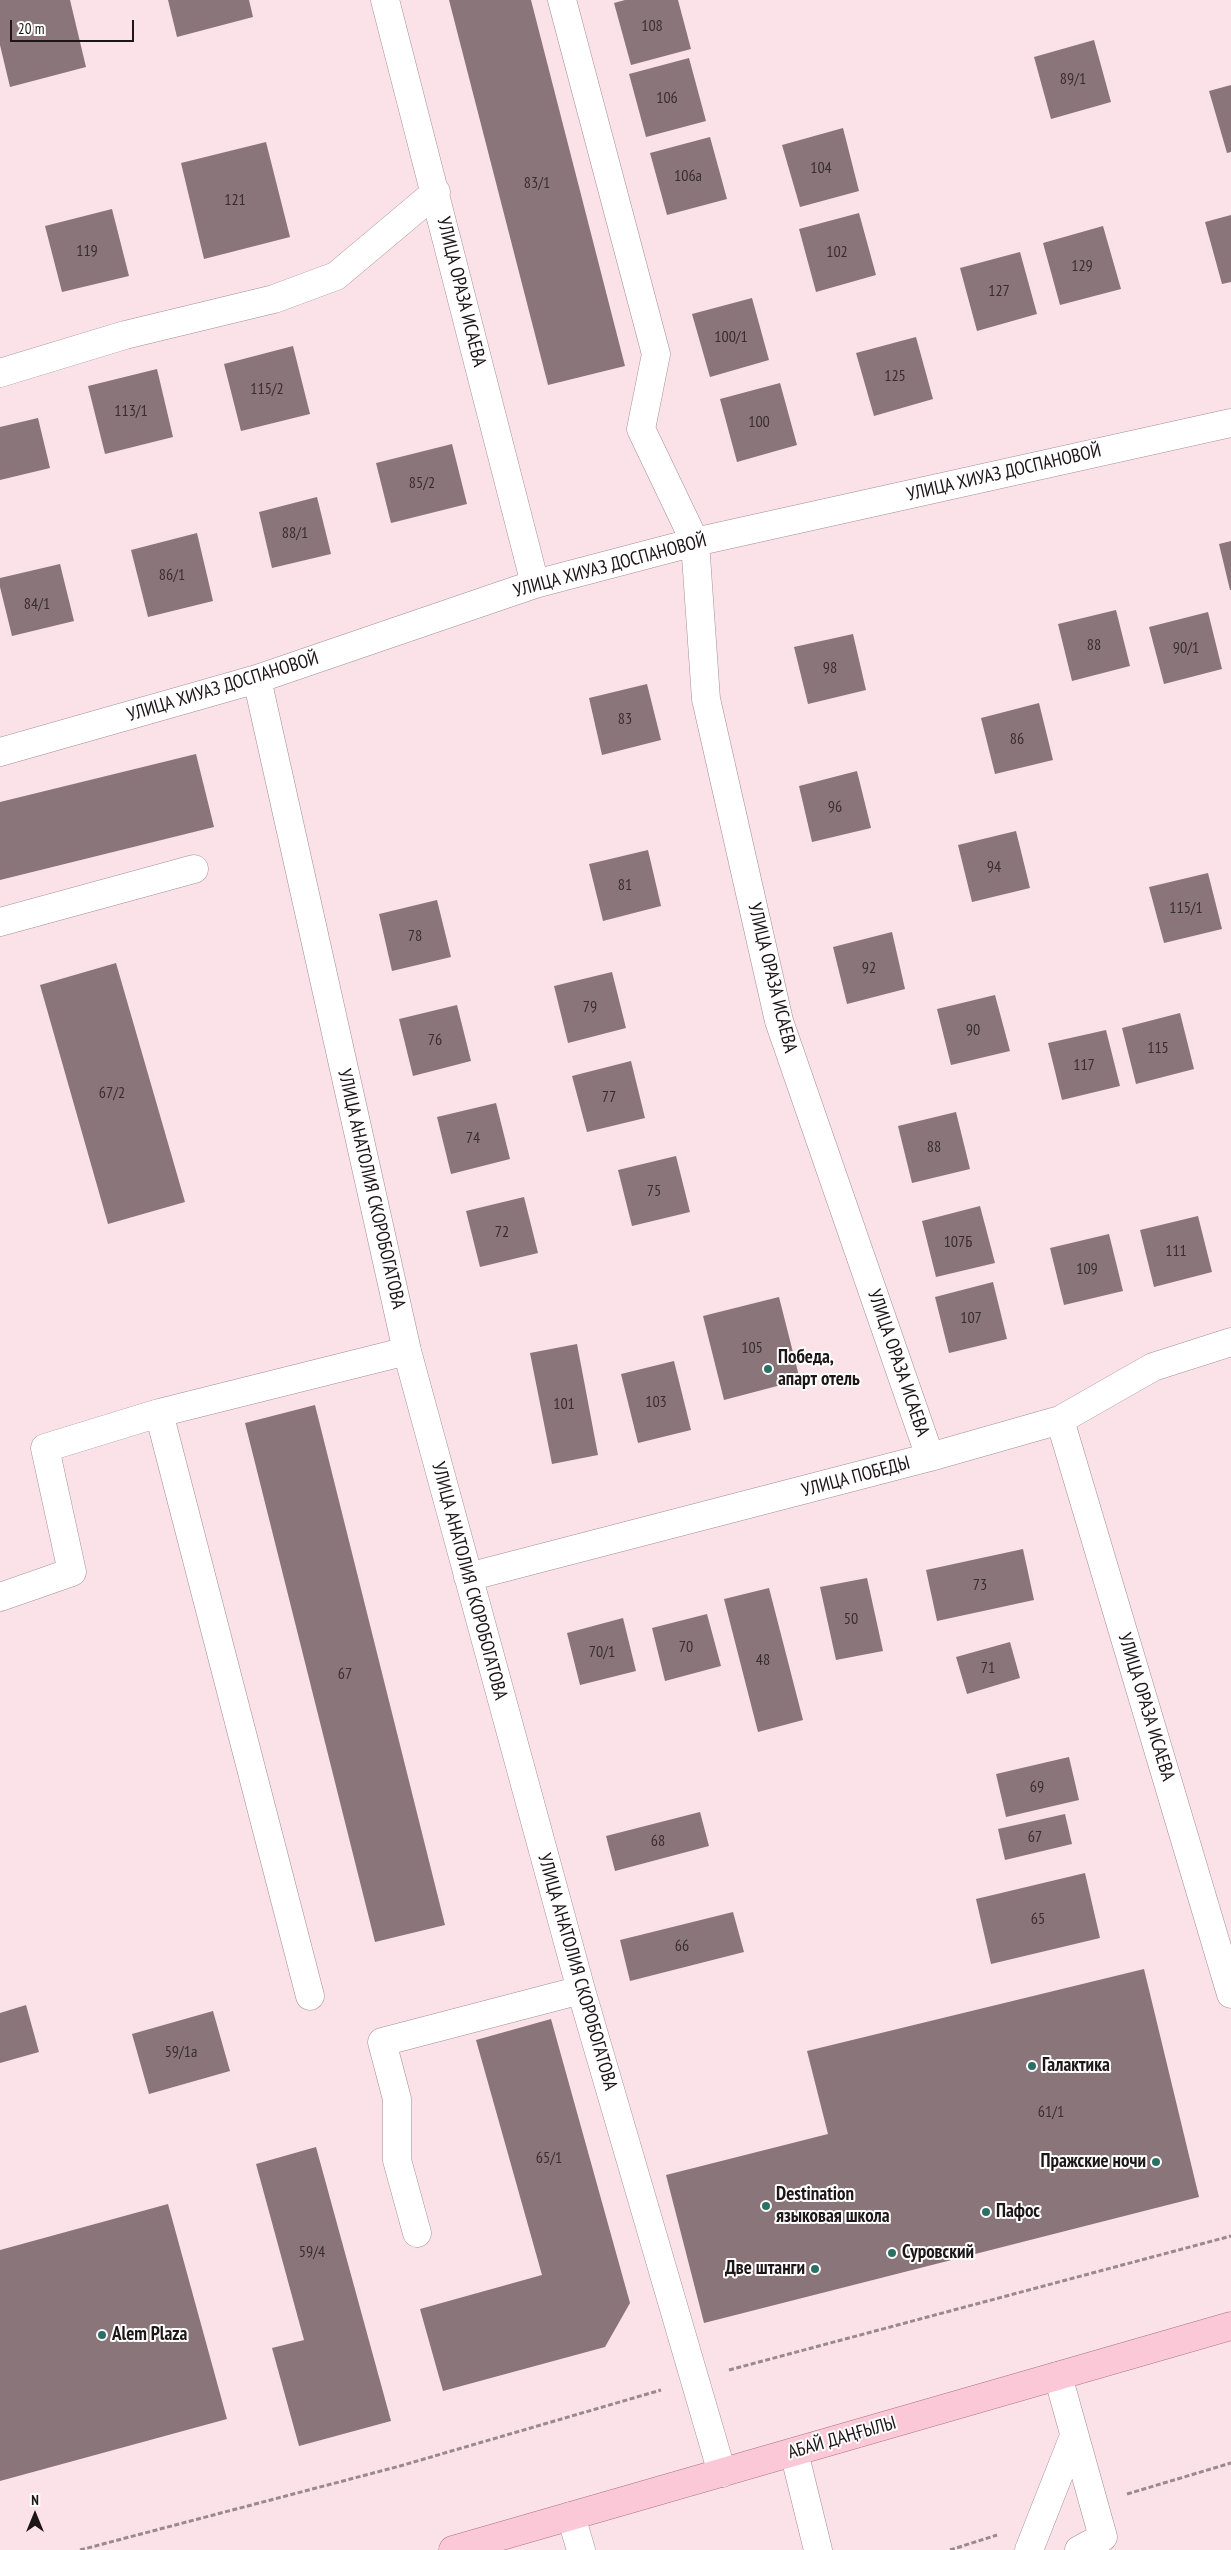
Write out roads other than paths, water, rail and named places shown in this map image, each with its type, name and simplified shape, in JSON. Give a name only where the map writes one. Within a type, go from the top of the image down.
[{"type":"main road","name":"АБАЙ ДАҢҒЫЛЫ","points":[[453,2550],[1231,2326]]},
{"type":"street","name":"УЛИЦА ОРАЗА ИСАЕВА","points":[[385,0],[436,192],[535,584]]},
{"type":"street","points":[[562,0],[656,354],[641,429],[695,542]]},
{"type":"street","points":[[0,373],[125,335],[274,299],[336,276],[436,192]]},
{"type":"street","name":"УЛИЦА ХИУАЗ ДОСПАНОВОЙ","points":[[0,752],[257,680],[535,584],[695,542],[1231,423]]},
{"type":"street","name":"УЛИЦА ОРАЗА ИСАЕВА","points":[[695,542],[706,699],[779,1021],[930,1457]]},
{"type":"street","name":"УЛИЦА АНАТОЛИЯ СКОРОБОГАТОВА","points":[[257,680],[407,1351],[581,1990],[722,2473]]},
{"type":"street","points":[[0,922],[194,869]]},
{"type":"street","name":"УЛИЦА ПОБЕДЫ","points":[[468,1577],[930,1457],[1060,1420],[1153,1367],[1231,1342]]},
{"type":"street","points":[[0,1597],[72,1572],[45,1448],[159,1413],[407,1351]]},
{"type":"street","points":[[159,1413],[310,1996]]},
{"type":"street","name":"УЛИЦА ОРАЗА ИСАЕВА","points":[[1060,1420],[1225,1952],[1231,1994]]},
{"type":"street","points":[[417,2233],[397,2160],[397,2099],[382,2042],[581,1990]]},
{"type":"street","points":[[1058,2376],[1105,2543],[1079,2550]]},
{"type":"street","points":[[1029,2550],[1074,2436]]},
{"type":"street","points":[[794,2452],[818,2550]]},
{"type":"street","points":[[572,2516],[581,2550]]},
{"type":"place","name":"Победа, апарт отель","points":[[768,1369]]},
{"type":"place","name":"Галактика","points":[[1032,2066]]},
{"type":"place","name":"Пражские ночи","points":[[1156,2162]]},
{"type":"place","name":"Destination языковая школа","points":[[766,2206]]},
{"type":"place","name":"Пафос","points":[[986,2212]]},
{"type":"place","name":"Суровский","points":[[892,2253]]},
{"type":"place","name":"Две штанги","points":[[815,2269]]},
{"type":"place","name":"Alem Plaza","points":[[102,2335]]}]
